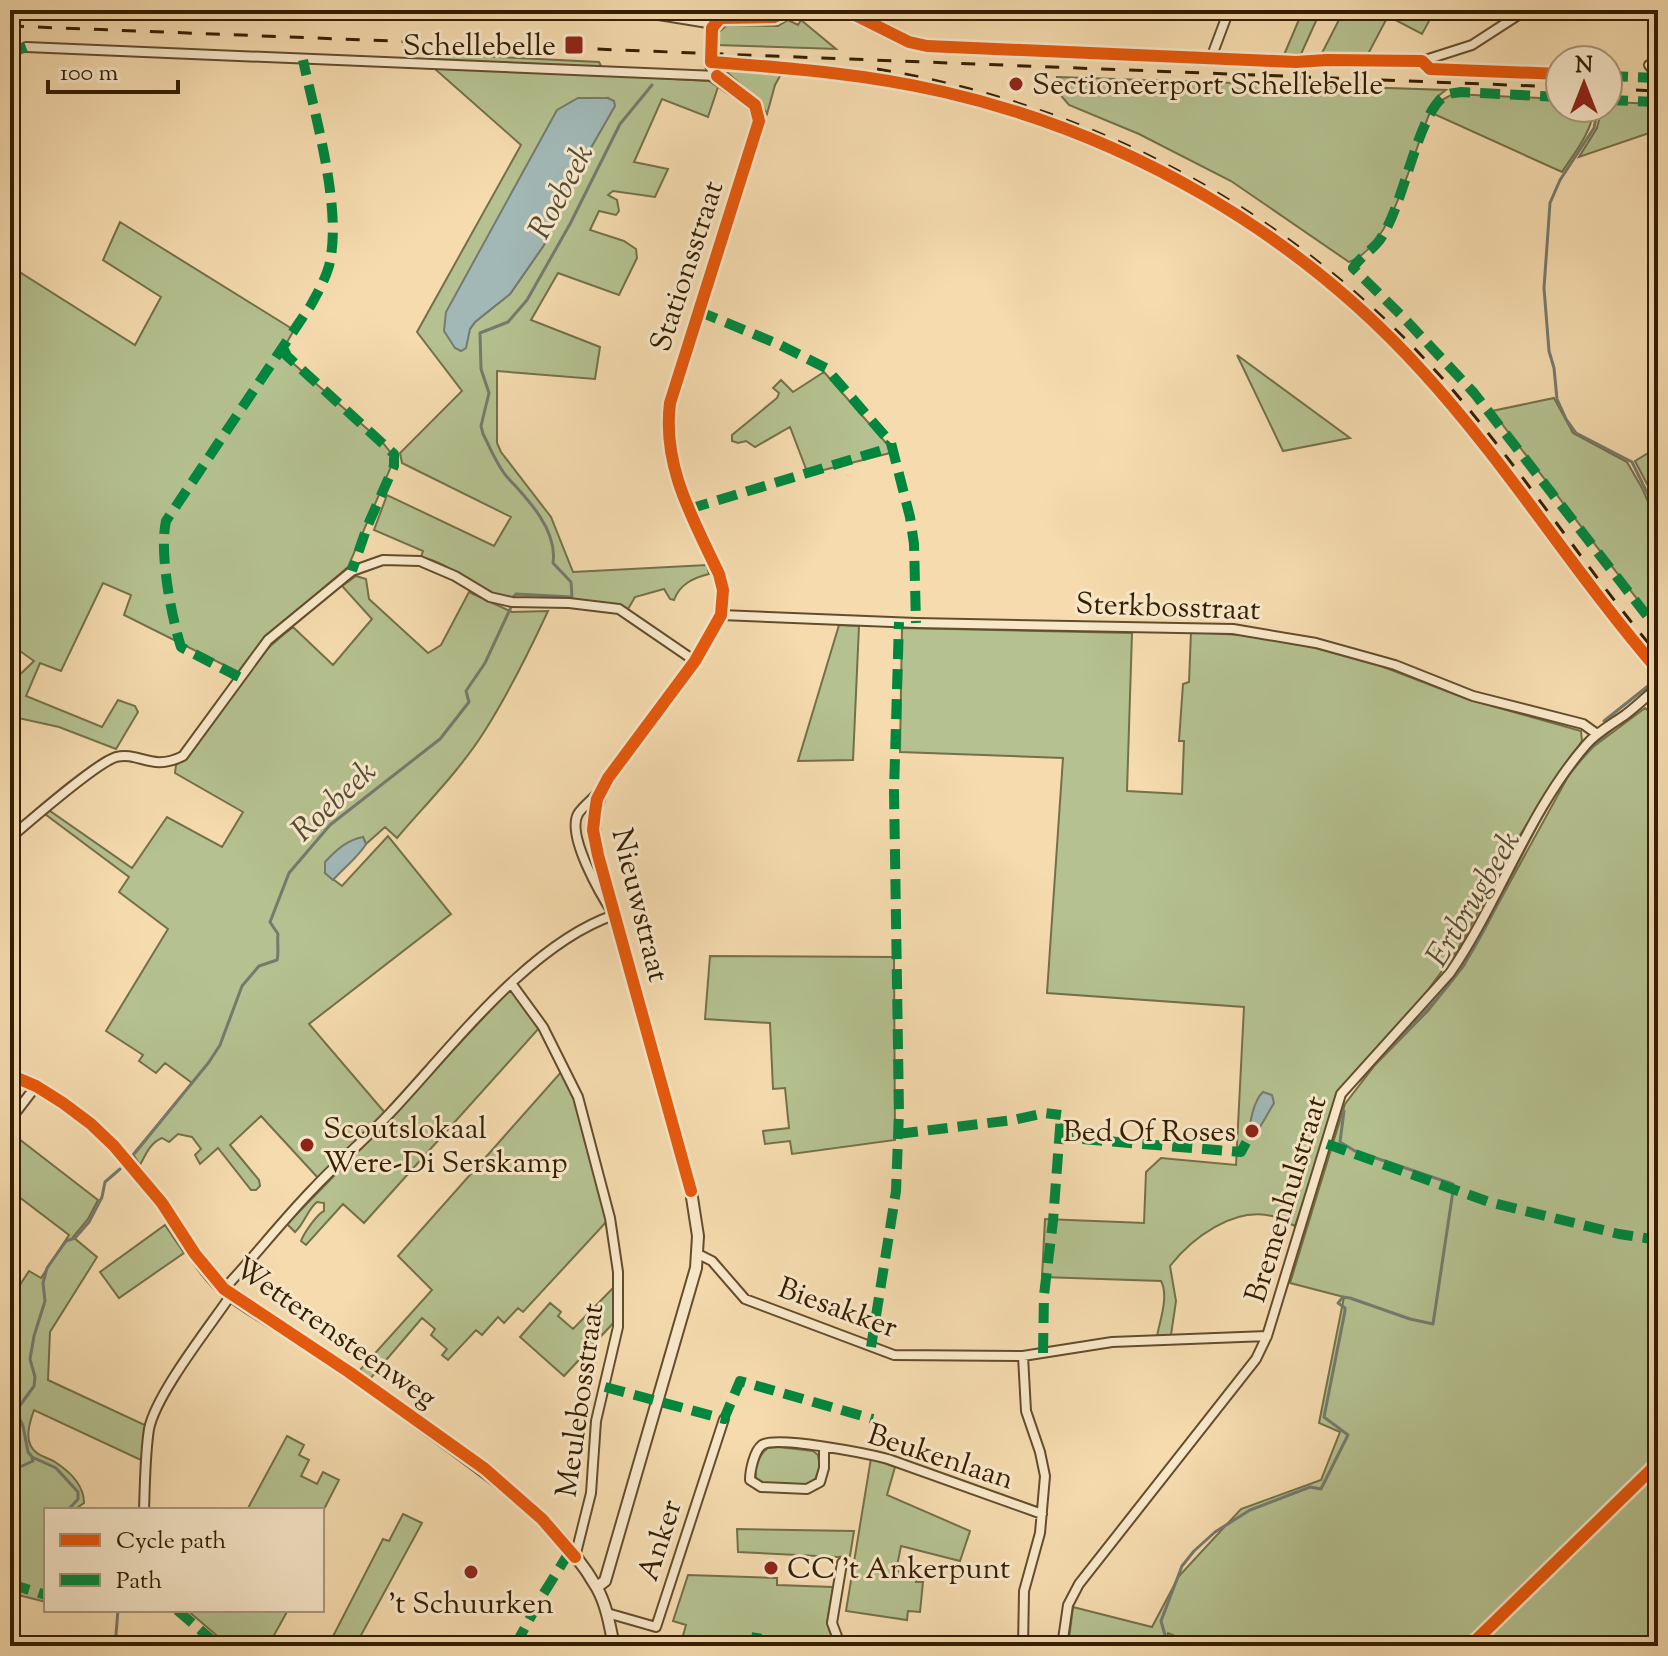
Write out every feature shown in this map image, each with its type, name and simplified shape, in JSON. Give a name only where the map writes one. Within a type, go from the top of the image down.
[{"type":"street","points":[[628,10],[714,24],[724,17],[774,17],[789,10]]},
{"type":"street","points":[[845,10],[909,42],[927,46],[1296,62],[1422,61],[1472,45],[1526,10]]},
{"type":"street","points":[[1211,58],[1229,10]]},
{"type":"street","points":[[26,47],[717,76],[711,62],[714,24]]},
{"type":"street","points":[[1649,65],[1653,70],[1658,70]]},
{"type":"street","name":"Stationsstraat","points":[[717,76],[755,105],[759,121],[674,390],[668,422],[671,461],[678,483],[719,574],[723,590],[721,615]]},
{"type":"street","points":[[10,838],[115,757],[155,764],[183,756],[268,640],[352,571],[383,560],[420,561],[455,576],[490,597],[512,602],[569,603],[619,609],[695,661]]},
{"type":"street","name":"Nieuwstraat","points":[[597,1587],[605,1581],[698,1254],[691,1191],[593,830],[597,799],[608,778],[695,661],[721,615]]},
{"type":"street","name":"Sterkbosstraat","points":[[721,615],[916,623],[1247,630],[1316,643],[1395,665],[1473,696],[1583,724],[1597,734]]},
{"type":"street","name":"Bremenhulstraat","points":[[1062,1646],[1068,1605],[1079,1584],[1256,1359],[1267,1336],[1341,1094],[1450,973],[1465,952],[1511,862],[1576,757],[1597,734],[1658,687]]},
{"type":"street","name":"Nieuwstraat","points":[[601,790],[578,814],[576,821],[579,849],[614,915]]},
{"type":"street","points":[[144,1508],[149,1429],[154,1413],[227,1292],[315,1187],[367,1139],[511,983],[561,942],[614,915]]},
{"type":"street","name":"Meulebosstraat","points":[[511,983],[543,1027],[578,1097],[610,1218],[618,1272],[618,1327],[596,1421],[591,1493],[575,1557]]},
{"type":"street","name":"Wetterensteenweg","points":[[10,1075],[36,1086],[91,1124],[114,1146],[162,1203],[195,1254],[227,1292],[349,1372],[512,1490],[542,1519],[597,1587]]},
{"type":"street","points":[[10,1120],[36,1086]]},
{"type":"street","name":"Biesakker","points":[[698,1254],[712,1261],[745,1299],[888,1353],[907,1356],[1023,1356],[1112,1342],[1267,1336]]},
{"type":"street","points":[[1023,1356],[1026,1411],[1045,1476],[1042,1514],[1024,1591],[1023,1646]]},
{"type":"street","name":"Anker","points":[[607,1613],[656,1627],[724,1419]]},
{"type":"street","name":"Beukenlaan","points":[[824,1447],[820,1482],[807,1489],[761,1487],[750,1480],[759,1448],[770,1441],[824,1447],[888,1459],[1042,1514]]},
{"type":"street","points":[[842,1563],[832,1623],[834,1642],[855,1646]]},
{"type":"street","name":"Anker","points":[[597,1587],[607,1613],[614,1646]]},
{"type":"green space","points":[[1303,10],[1321,10],[1301,54],[1284,55]]},
{"type":"green space","points":[[1344,10],[1435,10],[1422,34],[1388,16],[1368,54],[1322,53]]},
{"type":"green space","points":[[788,20],[798,25],[801,20],[836,49],[716,45],[717,34],[727,25],[778,26]]},
{"type":"green space","points":[[440,54],[599,62],[606,75],[709,81],[718,87],[708,117],[662,99],[634,162],[668,169],[655,197],[613,191],[608,195],[617,200],[619,211],[616,215],[599,211],[590,230],[624,241],[636,249],[637,258],[619,295],[558,273],[531,320],[600,347],[595,379],[497,371],[497,443],[551,517],[573,572],[707,565],[709,574],[688,582],[674,600],[664,589],[635,597],[628,609],[598,603],[504,597],[421,557],[423,551],[374,530],[387,495],[494,546],[511,517],[402,463],[400,453],[462,391],[417,332],[521,145],[435,69]],"holes":[[[608,98],[614,106],[581,165],[544,245],[510,294],[470,329]]]},
{"type":"green space","points":[[720,62],[785,67],[775,85],[767,114],[760,102],[721,67]]},
{"type":"green space","points":[[1057,77],[1446,90],[1437,97],[1431,110],[1390,217],[1365,253],[1349,262],[1231,181],[1139,134],[1069,105],[1058,92]]},
{"type":"green space","points":[[1453,94],[1544,98],[1544,124],[1590,124],[1562,172],[1434,114],[1440,101]]},
{"type":"green space","points":[[1624,103],[1658,104],[1658,130],[1579,157],[1598,124],[1624,124]]},
{"type":"green space","points":[[120,222],[294,330],[282,351],[286,357],[383,443],[391,453],[393,462],[348,567],[262,641],[238,672],[124,615],[131,595],[103,583],[61,671],[40,663],[26,696],[102,727],[118,700],[135,706],[138,712],[116,749],[59,727],[14,717],[10,722],[10,684],[34,661],[10,644],[10,266],[135,345],[161,297],[103,260]]},
{"type":"green space","points":[[1237,355],[1350,438],[1283,451]]},
{"type":"green space","points":[[824,372],[887,444],[890,453],[808,474],[790,427],[755,447],[746,441],[732,441],[732,435],[777,398],[779,393],[773,388],[781,380],[793,392]]},
{"type":"green space","points":[[1554,398],[1573,433],[1627,462],[1642,488],[1658,524],[1658,626],[1492,411]]},
{"type":"green space","points":[[1658,447],[1658,505],[1635,461]]},
{"type":"green space","points":[[356,576],[366,579],[369,599],[428,653],[441,645],[469,592],[512,612],[548,611],[493,718],[442,786],[397,838],[385,827],[366,844],[363,837],[325,873],[342,886],[388,836],[451,914],[309,1024],[386,1114],[319,1179],[261,1116],[230,1145],[259,1180],[260,1186],[256,1190],[251,1190],[218,1148],[200,1164],[195,1155],[201,1149],[192,1137],[178,1134],[169,1142],[162,1138],[158,1140],[140,1165],[133,1154],[192,1083],[165,1063],[156,1073],[139,1061],[143,1055],[106,1031],[168,929],[119,892],[129,877],[45,814],[50,811],[132,868],[167,817],[222,847],[243,812],[175,773],[176,765],[204,734],[249,668],[293,627],[333,665],[372,619],[342,586]]},
{"type":"green space","points":[[839,625],[859,626],[853,760],[798,761]]},
{"type":"green space","points":[[902,628],[1132,633],[1127,791],[1182,794],[1184,741],[1179,741],[1183,684],[1189,682],[1191,632],[1241,635],[1305,645],[1381,666],[1467,699],[1581,731],[1582,741],[1520,835],[1458,949],[1425,994],[1342,1087],[1295,1226],[1272,1216],[1243,1216],[1215,1227],[1190,1245],[1170,1266],[1176,1301],[1171,1335],[1157,1336],[1164,1301],[1161,1281],[1042,1277],[1045,1219],[1144,1223],[1146,1172],[1161,1158],[1236,1165],[1244,1007],[1047,993],[1063,758],[900,752]]},
{"type":"green space","points":[[1645,708],[1658,719],[1658,1457],[1462,1646],[1299,1646],[1277,1639],[1274,1646],[1200,1646],[1168,1633],[1165,1646],[1068,1646],[1073,1607],[1152,1627],[1179,1576],[1241,1509],[1321,1480],[1340,1432],[1319,1423],[1344,1297],[1290,1283],[1345,1104],[1375,1065],[1428,1011],[1464,966],[1570,773],[1589,750]]},
{"type":"green space","points":[[710,956],[894,957],[895,1140],[792,1154],[790,1141],[765,1144],[763,1131],[789,1128],[785,1088],[773,1089],[770,1023],[705,1019]]},
{"type":"green space","points":[[509,989],[540,1027],[364,1223],[343,1204],[306,1245],[301,1241],[311,1224],[324,1211],[324,1203],[314,1205],[295,1232],[287,1224]]},
{"type":"green space","points":[[562,1071],[576,1102],[608,1220],[523,1312],[518,1308],[504,1323],[498,1317],[482,1335],[476,1330],[448,1360],[442,1355],[447,1349],[431,1335],[435,1329],[422,1318],[370,1379],[359,1371],[432,1290],[398,1256]]},
{"type":"green space","points":[[10,1132],[98,1200],[73,1237],[97,1257],[50,1332],[48,1380],[147,1426],[143,1461],[34,1410],[29,1427],[30,1444],[37,1453],[70,1474],[79,1484],[84,1503],[77,1508],[44,1508],[44,1602],[10,1593],[10,1307],[18,1297],[14,1294],[29,1271],[41,1278],[69,1235],[10,1190]]},
{"type":"green space","points":[[165,1225],[184,1253],[119,1298],[100,1272]]},
{"type":"green space","points":[[616,1285],[617,1319],[564,1376],[520,1337],[550,1303],[561,1312],[558,1316],[573,1329]]},
{"type":"green space","points":[[287,1436],[304,1445],[299,1455],[309,1460],[301,1476],[317,1484],[323,1472],[339,1480],[324,1509],[248,1508]]},
{"type":"green space","points":[[768,1448],[813,1451],[818,1455],[820,1467],[814,1482],[806,1486],[757,1481],[756,1467],[762,1454]]},
{"type":"green space","points":[[871,1458],[895,1467],[887,1495],[970,1531],[960,1561],[901,1546],[896,1571],[916,1573],[916,1582],[923,1582],[920,1612],[908,1611],[907,1620],[846,1611]]},
{"type":"green space","points":[[1658,1470],[1658,1646],[1476,1646]]},
{"type":"green space","points":[[403,1514],[422,1523],[360,1637],[376,1646],[328,1646],[383,1539],[389,1541]]},
{"type":"green space","points":[[737,1529],[854,1531],[850,1556],[838,1557],[738,1552]]},
{"type":"green space","points":[[688,1575],[777,1578],[777,1585],[833,1587],[827,1623],[832,1638],[827,1646],[754,1641],[680,1646],[686,1625],[673,1621]]},
{"type":"green space","points":[[189,1612],[287,1612],[268,1646],[229,1646]]},
{"type":"water","points":[[578,98],[608,98],[614,101],[615,106],[581,165],[544,245],[510,294],[475,322],[470,329],[466,348],[461,351],[455,348],[444,331],[446,312],[557,110]]},
{"type":"water","points":[[363,837],[366,844],[333,880],[325,873],[325,862],[342,846]]},
{"type":"water","points":[[1263,1092],[1272,1095],[1274,1103],[1260,1127],[1250,1134],[1253,1112]]},
{"type":"waterway","name":"Roebeek","points":[[513,597],[516,594],[572,597],[571,582],[553,563],[551,539],[540,516],[504,473],[483,434],[481,426],[489,393],[481,369],[480,333],[508,322],[527,300],[570,224],[620,124],[652,85]]},
{"type":"waterway","name":"Ertbrugbeek","points":[[1595,124],[1560,180],[1550,203],[1544,288],[1549,351],[1557,399],[1566,419],[1576,433],[1632,462],[1658,515]]},
{"type":"waterway","name":"Roebeek","points":[[135,1153],[220,1045],[242,986],[259,966],[277,960],[278,934],[270,922],[289,873],[330,825],[440,739],[469,702],[466,691],[485,663],[512,605]]},
{"type":"waterway","points":[[1604,721],[1653,682]]},
{"type":"waterway","name":"Ertbrugbeek","points":[[1360,1080],[1457,973],[1485,927],[1547,807],[1587,753],[1611,730]]},
{"type":"waterway","points":[[1344,1111],[1340,1142],[1355,1151],[1453,1184]]},
{"type":"waterway","name":"Roebeek","points":[[70,1508],[78,1499],[78,1492],[56,1468],[28,1452],[23,1426],[16,1411],[34,1386],[30,1359],[45,1301],[43,1283],[47,1268],[66,1241],[75,1238],[89,1222],[102,1197],[105,1182],[120,1169]]},
{"type":"waterway","name":"Ertbrugbeek","points":[[1163,1646],[1165,1635],[1161,1621],[1182,1566],[1194,1551],[1215,1532],[1250,1510],[1310,1487],[1321,1489],[1348,1435],[1324,1417],[1345,1311],[1338,1303],[1343,1297],[1433,1324],[1453,1191]]},
{"type":"waterway","points":[[11,1471],[33,1461],[32,1457]]},
{"type":"waterway","name":"Roebeek","points":[[115,1646],[118,1612]]},
{"type":"railway","points":[[10,26],[1544,86]]},
{"type":"railway","points":[[877,69],[961,87],[1043,111],[1121,143],[1196,181],[1268,225],[1335,276],[1398,332],[1457,395],[1658,655]]},
{"type":"railway","points":[[1624,90],[1658,91]]},
{"type":"marked path","points":[[10,53],[26,47]]},
{"type":"marked path","points":[[239,677],[181,647],[167,584],[164,534],[166,521],[311,305],[329,266],[333,218],[330,191],[303,60]]},
{"type":"marked path","points":[[1624,77],[1658,78]]},
{"type":"marked path","points":[[1544,96],[1461,92],[1443,97],[1425,124],[1388,226],[1379,241],[1353,268],[1474,393],[1658,630]]},
{"type":"marked path","points":[[1624,101],[1658,102]]},
{"type":"marked path","points":[[698,311],[826,368],[891,443],[914,544],[916,623]]},
{"type":"marked path","points":[[283,347],[287,356],[394,454],[394,466],[367,527],[352,571]]},
{"type":"marked path","points":[[689,509],[886,449],[891,443]]},
{"type":"marked path","points":[[871,1347],[896,1191],[899,1112],[894,791],[899,622]]},
{"type":"marked path","points":[[898,1134],[1013,1120],[1045,1113],[1061,1115]]},
{"type":"marked path","points":[[1043,1353],[1044,1295],[1061,1115]]},
{"type":"marked path","points":[[1065,1122],[1069,1138],[1241,1152],[1248,1139]]},
{"type":"marked path","points":[[1327,1144],[1489,1202],[1619,1234],[1658,1240]]},
{"type":"marked path","points":[[605,1387],[724,1419],[740,1381],[873,1419]]},
{"type":"marked path","points":[[515,1646],[570,1551]]},
{"type":"marked path","points":[[10,1584],[44,1594]]},
{"type":"marked path","points":[[179,1612],[219,1646]]},
{"type":"marked path","points":[[755,1646],[757,1633]]},
{"type":"cycle path","points":[[789,10],[774,17],[720,18],[712,28],[711,62],[857,76],[944,92],[1012,110],[1142,162],[1204,195],[1264,233],[1320,275],[1373,321],[1453,407],[1658,670]]},
{"type":"cycle path","points":[[845,10],[909,42],[927,46],[1296,62],[1422,61],[1430,69],[1544,73]]},
{"type":"cycle path","points":[[691,1191],[593,830],[597,799],[608,778],[695,661],[721,615],[723,590],[719,574],[682,492],[675,470],[669,426],[670,403],[759,121],[755,105],[717,76]]},
{"type":"cycle path","points":[[10,1075],[36,1086],[63,1103],[114,1146],[162,1203],[195,1254],[224,1289],[349,1372],[485,1469],[542,1519],[575,1557]]},
{"type":"cycle path","points":[[1470,1646],[1658,1463]]},
{"type":"place","name":"Schellebelle","points":[[574,45]]},
{"type":"place","name":"Sectioneerport Schellebelle","points":[[1016,84]]},
{"type":"place","name":"Bed Of Roses","points":[[1252,1131]]},
{"type":"place","name":"Scoutslokaal Were-Di Serskamp","points":[[307,1145]]},
{"type":"place","name":"CC 't Ankerpunt","points":[[771,1568]]},
{"type":"place","name":"'t Schuurken","points":[[471,1572]]}]
